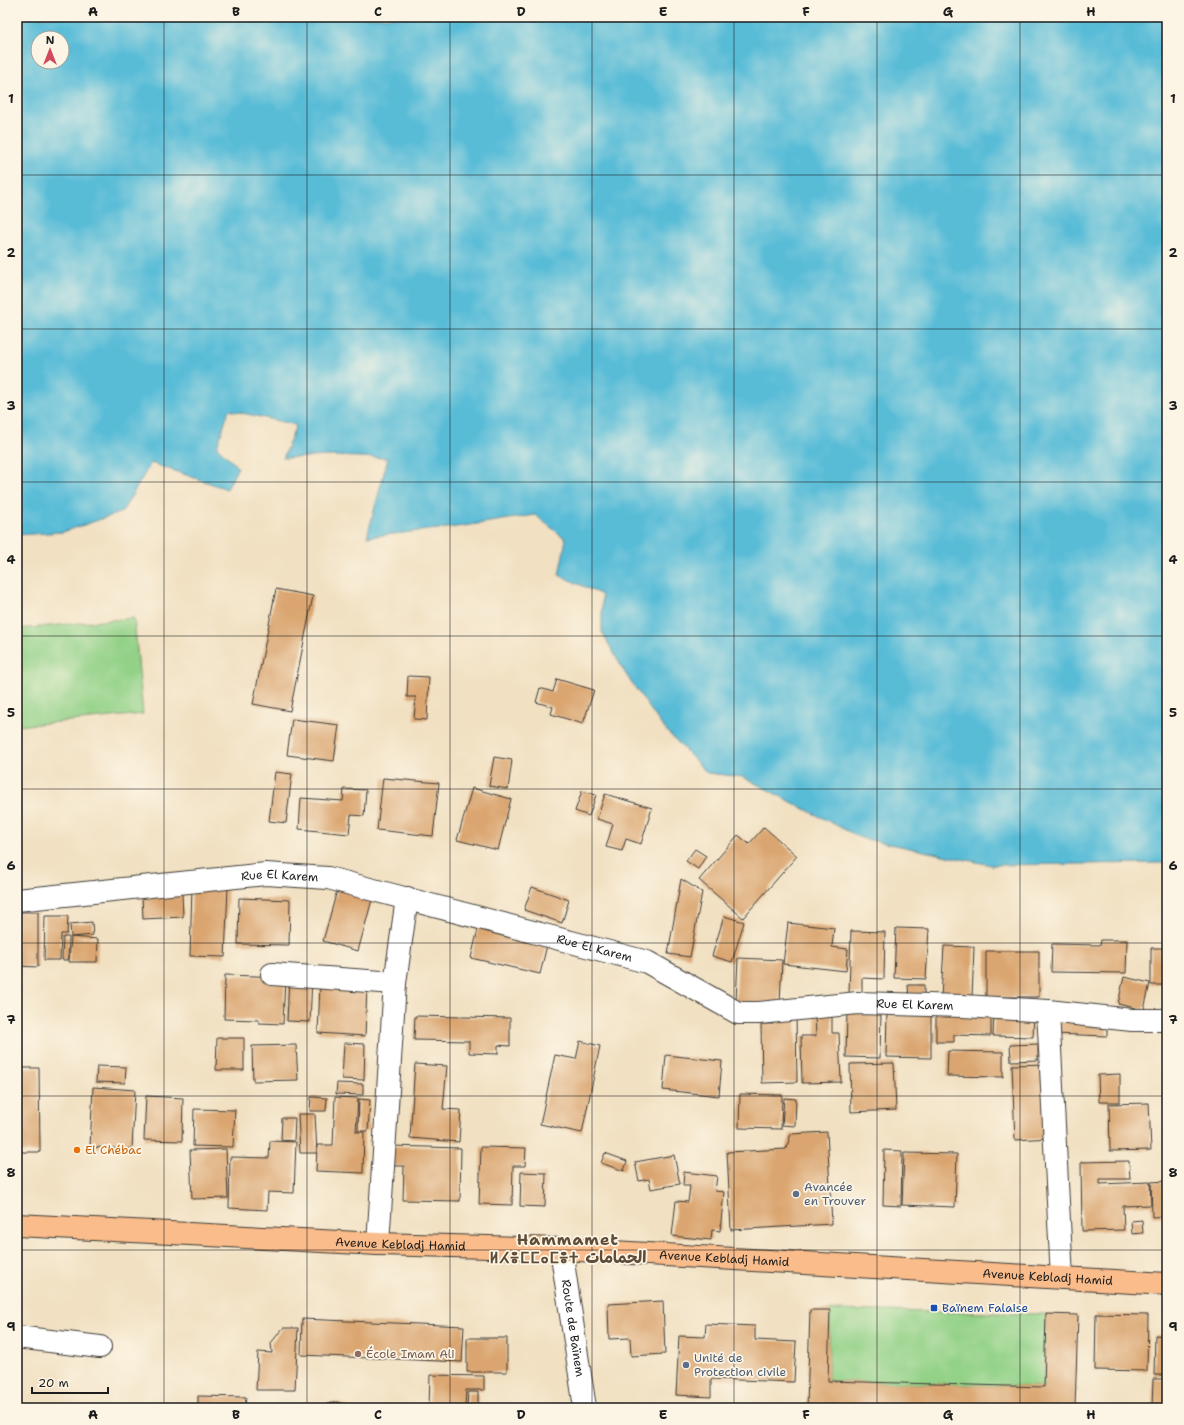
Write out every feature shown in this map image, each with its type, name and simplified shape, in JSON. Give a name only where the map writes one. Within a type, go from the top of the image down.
[{"type":"main road","name":"Avenue Kebladj Hamid","points":[[17,1225],[378,1244],[561,1249],[1167,1284]]},
{"type":"street","name":"Rue El Karem","points":[[17,900],[266,874],[328,878],[647,962],[738,1013],[759,1013],[858,1003],[964,1006],[1048,1011],[1132,1020],[1167,1020]]},
{"type":"street","points":[[378,1244],[395,983],[407,898]]},
{"type":"street","points":[[272,974],[395,983]]},
{"type":"street","points":[[1048,1011],[1062,1278]]},
{"type":"street","name":"Route de Baïnem","points":[[561,1249],[585,1408]]},
{"type":"street","points":[[17,1337],[100,1347]]},
{"type":"green space","points":[[134,618],[143,714],[17,726],[17,629]]},
{"type":"green space","points":[[830,1310],[1046,1314],[1044,1387],[828,1381]]},
{"type":"water","points":[[17,17],[1167,17],[1167,863],[991,865],[861,838],[743,777],[707,773],[662,726],[625,673],[602,632],[602,595],[559,575],[566,539],[535,515],[464,526],[367,537],[388,458],[330,456],[283,458],[296,425],[229,410],[217,447],[238,467],[227,489],[151,463],[122,512],[63,532],[17,535]]},
{"type":"building","points":[[276,589],[313,596],[290,711],[253,704]]},
{"type":"building","points":[[408,676],[429,677],[427,720],[414,719],[416,697],[407,697]]},
{"type":"building","points":[[557,679],[594,690],[583,724],[551,714],[553,707],[536,702],[540,688],[553,692]]},
{"type":"building","points":[[292,719],[339,725],[334,761],[287,755]]},
{"type":"building","points":[[494,757],[512,760],[508,789],[489,786]]},
{"type":"building","points":[[275,772],[292,774],[286,823],[269,821]]},
{"type":"building","points":[[383,778],[439,783],[433,836],[377,830]]},
{"type":"building","points":[[472,788],[511,799],[498,850],[457,840]]},
{"type":"building","points":[[344,789],[366,790],[364,816],[351,815],[349,834],[299,829],[301,798],[343,801]]},
{"type":"building","points":[[582,791],[596,795],[589,816],[575,811]]},
{"type":"building","points":[[605,794],[652,808],[641,844],[626,839],[622,851],[606,847],[613,824],[597,819]]},
{"type":"building","points":[[18,826],[19,837],[17,837]]},
{"type":"building","points":[[764,827],[797,856],[743,918],[699,880],[738,835],[749,844]]},
{"type":"building","points":[[695,849],[706,856],[698,869],[686,861]]},
{"type":"building","points":[[681,879],[702,892],[690,957],[668,954]]},
{"type":"building","points":[[192,886],[228,887],[225,957],[190,956]]},
{"type":"building","points":[[338,887],[373,896],[358,951],[323,941]]},
{"type":"building","points":[[532,887],[569,900],[562,923],[524,910]]},
{"type":"building","points":[[182,893],[183,917],[143,919],[142,894]]},
{"type":"building","points":[[239,898],[290,900],[289,945],[238,944]]},
{"type":"building","points":[[17,912],[38,912],[38,967],[17,966]]},
{"type":"building","points":[[45,916],[68,916],[67,934],[61,934],[60,960],[44,960]]},
{"type":"building","points":[[724,916],[744,922],[732,962],[712,956]]},
{"type":"building","points":[[92,922],[93,935],[71,937],[70,924]]},
{"type":"building","points":[[788,923],[834,928],[832,947],[848,949],[846,971],[783,964]]},
{"type":"building","points":[[479,925],[548,941],[540,974],[471,958]]},
{"type":"building","points":[[896,928],[929,929],[926,979],[894,978]]},
{"type":"building","points":[[851,931],[885,932],[884,979],[862,978],[862,994],[849,993]]},
{"type":"building","points":[[63,937],[69,937],[68,960],[62,960]]},
{"type":"building","points":[[71,937],[98,939],[97,962],[69,962]]},
{"type":"building","points":[[1101,940],[1127,940],[1126,973],[1051,972],[1052,944],[1100,945]]},
{"type":"building","points":[[944,946],[974,947],[972,998],[941,997]]},
{"type":"building","points":[[1151,948],[1167,948],[1167,985],[1151,985]]},
{"type":"building","points":[[986,951],[1039,951],[1039,997],[986,997]]},
{"type":"building","points":[[738,958],[782,960],[780,1004],[736,1001]]},
{"type":"building","points":[[225,975],[285,977],[283,1024],[259,1023],[259,1020],[224,1019]]},
{"type":"building","points":[[289,977],[312,978],[310,1022],[287,1021]]},
{"type":"building","points":[[1124,977],[1150,983],[1144,1010],[1118,1004]]},
{"type":"building","points":[[320,985],[367,987],[365,1036],[318,1033]]},
{"type":"building","points":[[908,985],[924,985],[924,998],[909,999]]},
{"type":"building","points":[[847,1011],[881,1012],[880,1058],[846,1057]]},
{"type":"building","points":[[887,1012],[931,1013],[931,1058],[886,1057]]},
{"type":"building","points":[[936,1012],[991,1014],[991,1036],[954,1035],[954,1042],[936,1042]]},
{"type":"building","points":[[994,1012],[1034,1014],[1033,1037],[993,1036]]},
{"type":"building","points":[[772,1014],[796,1014],[797,1082],[762,1083],[761,1024],[773,1024]]},
{"type":"building","points":[[815,1014],[832,1014],[832,1033],[839,1033],[841,1082],[802,1083],[801,1036],[816,1036]]},
{"type":"building","points":[[415,1016],[510,1018],[510,1046],[498,1045],[498,1054],[469,1053],[469,1041],[414,1040]]},
{"type":"building","points":[[1053,1018],[1107,1020],[1107,1036],[1053,1034]]},
{"type":"building","points":[[217,1038],[244,1038],[244,1070],[216,1070]]},
{"type":"building","points":[[580,1041],[600,1046],[582,1133],[540,1124],[555,1055],[576,1059]]},
{"type":"building","points":[[344,1043],[365,1044],[364,1080],[342,1079]]},
{"type":"building","points":[[1038,1044],[1038,1060],[1011,1061],[1010,1045]]},
{"type":"building","points":[[296,1045],[298,1080],[253,1081],[252,1046]]},
{"type":"building","points":[[948,1051],[1003,1052],[1003,1077],[947,1076]]},
{"type":"building","points":[[666,1055],[722,1061],[719,1096],[663,1090]]},
{"type":"building","points":[[894,1063],[896,1110],[851,1112],[850,1064]]},
{"type":"building","points":[[415,1064],[447,1066],[443,1109],[461,1110],[459,1142],[410,1138]]},
{"type":"building","points":[[1047,1064],[1051,1138],[1015,1140],[1012,1065]]},
{"type":"building","points":[[97,1066],[126,1067],[125,1083],[96,1082]]},
{"type":"building","points":[[17,1068],[39,1068],[40,1152],[17,1152]]},
{"type":"building","points":[[1120,1074],[1120,1102],[1099,1102],[1098,1075]]},
{"type":"building","points":[[337,1083],[363,1084],[363,1095],[336,1094]]},
{"type":"building","points":[[93,1087],[135,1090],[132,1149],[90,1147]]},
{"type":"building","points":[[740,1094],[782,1095],[781,1129],[739,1128]]},
{"type":"building","points":[[146,1096],[183,1098],[182,1141],[144,1140]]},
{"type":"building","points":[[311,1097],[327,1098],[326,1111],[310,1111]]},
{"type":"building","points":[[335,1097],[358,1098],[356,1132],[364,1132],[363,1173],[316,1171],[317,1145],[333,1145]]},
{"type":"building","points":[[784,1098],[796,1099],[795,1126],[782,1125]]},
{"type":"building","points":[[359,1099],[370,1100],[368,1131],[358,1131]]},
{"type":"building","points":[[1149,1103],[1151,1150],[1110,1151],[1109,1104]]},
{"type":"building","points":[[194,1109],[235,1110],[233,1147],[193,1146]]},
{"type":"building","points":[[298,1114],[315,1114],[317,1153],[300,1153]]},
{"type":"building","points":[[282,1118],[295,1118],[294,1141],[281,1140]]},
{"type":"building","points":[[827,1132],[832,1224],[731,1230],[727,1152],[786,1149],[791,1134]]},
{"type":"building","points":[[270,1141],[296,1142],[294,1193],[268,1192],[267,1210],[229,1208],[230,1157],[269,1158]]},
{"type":"building","points":[[392,1146],[461,1148],[460,1201],[403,1200],[404,1166],[391,1166]]},
{"type":"building","points":[[481,1147],[526,1148],[525,1166],[513,1166],[512,1205],[479,1204]]},
{"type":"building","points":[[226,1149],[228,1198],[192,1199],[190,1150]]},
{"type":"building","points":[[884,1150],[902,1151],[901,1206],[883,1205]]},
{"type":"building","points":[[605,1153],[627,1161],[624,1171],[601,1163]]},
{"type":"building","points":[[904,1153],[957,1154],[955,1207],[902,1205]]},
{"type":"building","points":[[674,1155],[680,1184],[651,1189],[649,1179],[639,1181],[635,1162]]},
{"type":"building","points":[[1129,1161],[1130,1179],[1100,1179],[1100,1184],[1150,1182],[1151,1205],[1123,1206],[1124,1230],[1082,1231],[1081,1162]]},
{"type":"building","points":[[521,1172],[546,1173],[545,1207],[520,1206]]},
{"type":"building","points":[[684,1172],[717,1176],[715,1191],[724,1192],[720,1231],[712,1230],[711,1240],[672,1236],[676,1201],[688,1202],[690,1186],[683,1186]]},
{"type":"building","points":[[1167,1181],[1167,1216],[1152,1217],[1151,1182]]},
{"type":"building","points":[[1142,1220],[1143,1233],[1132,1234],[1131,1221]]},
{"type":"building","points":[[663,1301],[665,1354],[631,1356],[630,1338],[609,1339],[608,1304]]},
{"type":"building","points":[[810,1310],[830,1310],[828,1381],[1044,1387],[1046,1314],[1078,1315],[1075,1408],[807,1408]]},
{"type":"building","points":[[1096,1314],[1148,1315],[1147,1371],[1095,1370]]},
{"type":"building","points":[[302,1319],[464,1326],[462,1362],[301,1355]]},
{"type":"building","points":[[706,1324],[755,1326],[755,1340],[796,1342],[794,1382],[711,1379],[711,1397],[676,1395],[679,1336],[705,1337]]},
{"type":"building","points":[[283,1328],[298,1328],[295,1390],[256,1390],[258,1352],[272,1353],[271,1343]]},
{"type":"building","points":[[1155,1335],[1167,1336],[1167,1375],[1154,1375]]},
{"type":"building","points":[[467,1338],[507,1338],[507,1372],[467,1372]]},
{"type":"building","points":[[430,1375],[484,1376],[484,1390],[466,1390],[465,1408],[429,1408]]},
{"type":"building","points":[[1153,1379],[1167,1379],[1167,1408],[1152,1408]]},
{"type":"building","points":[[468,1392],[478,1392],[478,1408],[467,1408]]},
{"type":"building","points":[[198,1396],[246,1397],[245,1408],[198,1408]]},
{"type":"building","points":[[337,1402],[351,1408],[321,1408],[327,1404]]},
{"type":"place","name":"El Chébac","points":[[77,1150]]},
{"type":"place","name":"Avancée en Trouver","points":[[796,1194]]},
{"type":"place","name":"Baïnem Falaise","points":[[934,1308]]},
{"type":"place","name":"École Imam Ali","points":[[358,1354]]},
{"type":"place","name":"Unité de Protection civile","points":[[686,1365]]},
{"type":"district","name":"Hammamet ⵍⵃⴻⵎⵎⴰⵎⴻⵜ الحمامات","points":[[568,1248]]}]
